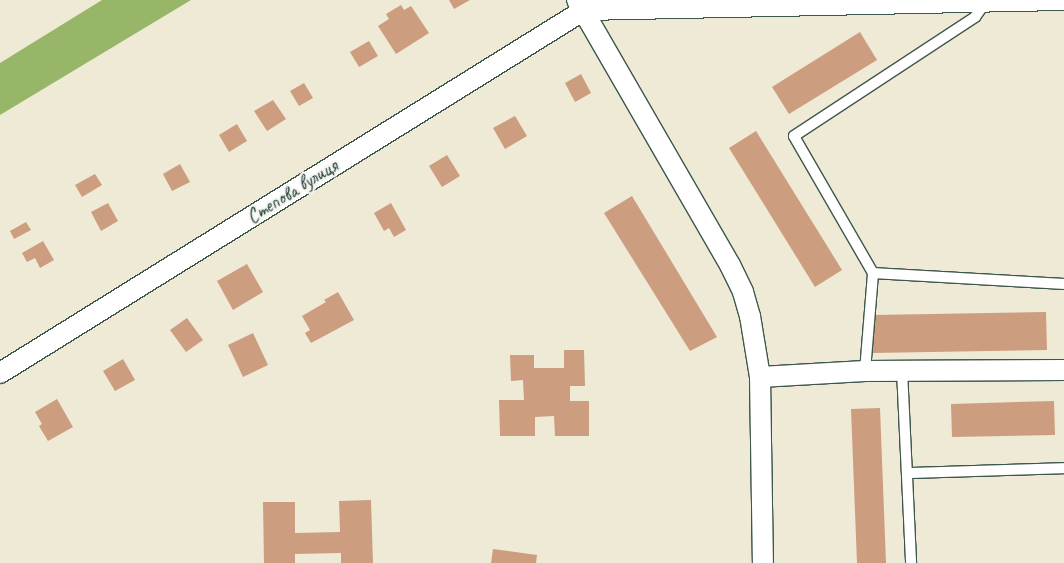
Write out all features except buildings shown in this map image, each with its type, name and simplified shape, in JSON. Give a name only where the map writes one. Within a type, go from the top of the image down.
[{"type":"street","points":[[763,563],[760,377],[750,316],[743,292],[581,5],[1064,0]]},
{"type":"street","name":"Степова вулиця","points":[[0,373],[581,5]]},
{"type":"street","points":[[760,377],[902,370],[1064,370]]},
{"type":"lane","points":[[865,371],[873,273],[794,136],[975,17],[987,1]]},
{"type":"lane","points":[[873,273],[1064,284]]},
{"type":"lane","points":[[902,370],[911,563]]},
{"type":"lane","points":[[908,473],[1064,468]]},
{"type":"green space","points":[[102,0],[191,0],[0,115],[0,63]]}]
